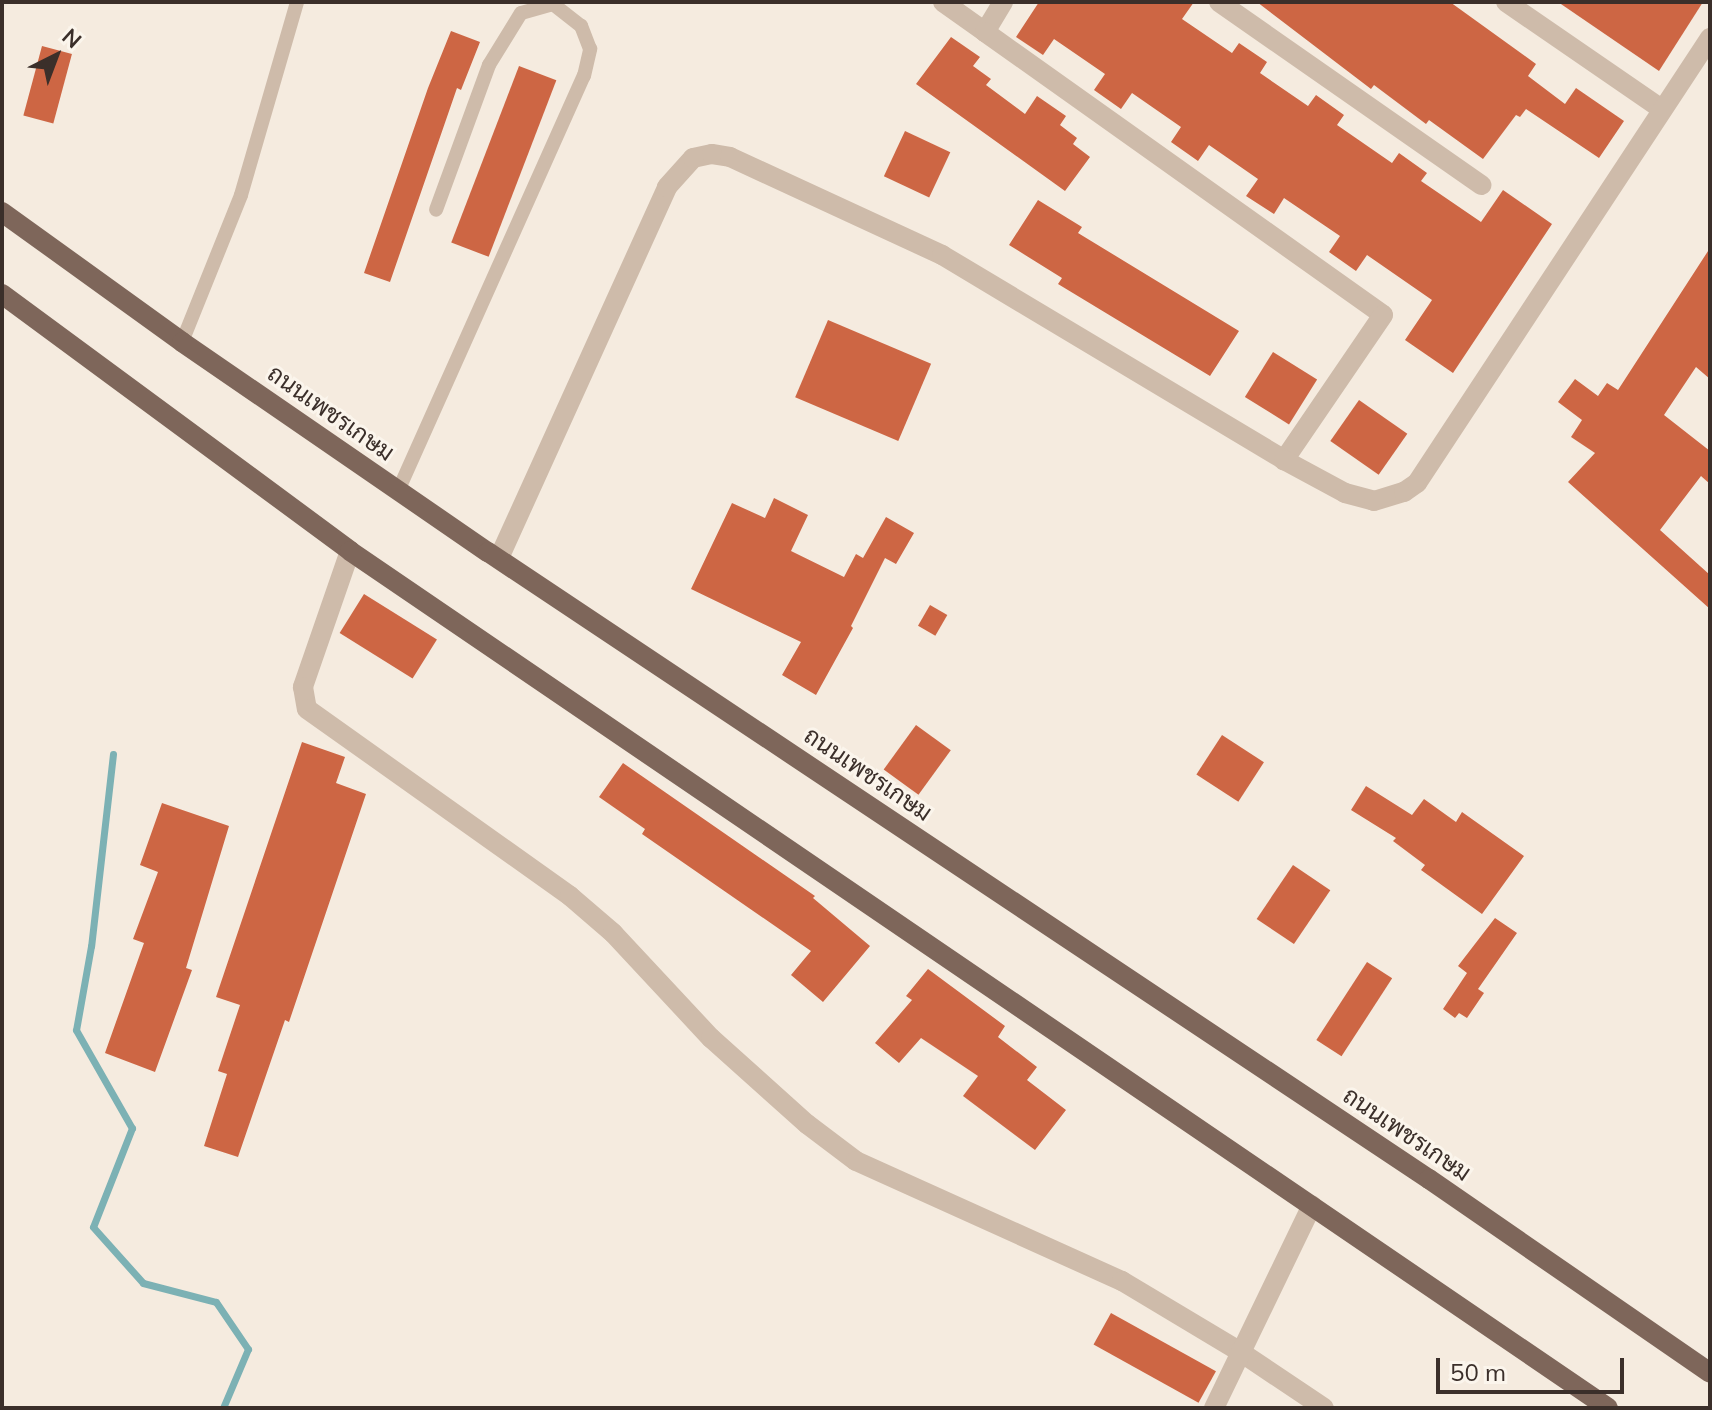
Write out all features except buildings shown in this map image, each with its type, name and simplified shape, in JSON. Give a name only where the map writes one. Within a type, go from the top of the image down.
[{"type":"main road","name":"ถนนเพชรเกษม","points":[[2,212],[182,342],[398,491],[1429,1179],[1710,1373]]},
{"type":"main road","points":[[2,294],[350,551],[1608,1408]]},
{"type":"street","points":[[943,2],[1383,315],[1284,460]]},
{"type":"street","points":[[985,32],[1003,2]]},
{"type":"street","points":[[1219,2],[1481,185]]},
{"type":"street","points":[[1506,2],[1660,108]]},
{"type":"street","points":[[499,558],[667,187],[693,158],[712,154],[730,157],[942,255],[1284,460],[1345,493],[1374,501],[1404,492],[1417,483],[1660,108],[1710,38]]},
{"type":"street","points":[[350,551],[303,687],[307,709],[570,896],[613,933],[711,1038],[807,1124],[856,1161],[1122,1281],[1239,1351],[1324,1408]]},
{"type":"street","points":[[1214,1408],[1312,1205]]},
{"type":"lane","points":[[182,342],[241,195],[297,2]]},
{"type":"lane","points":[[398,491],[584,76],[590,49],[581,26],[553,4],[521,13],[489,65],[436,210]]},
{"type":"waterway","points":[[113,754],[91,946],[76,1030],[132,1128],[93,1227],[143,1283],[216,1302],[248,1349],[223,1408]]}]
